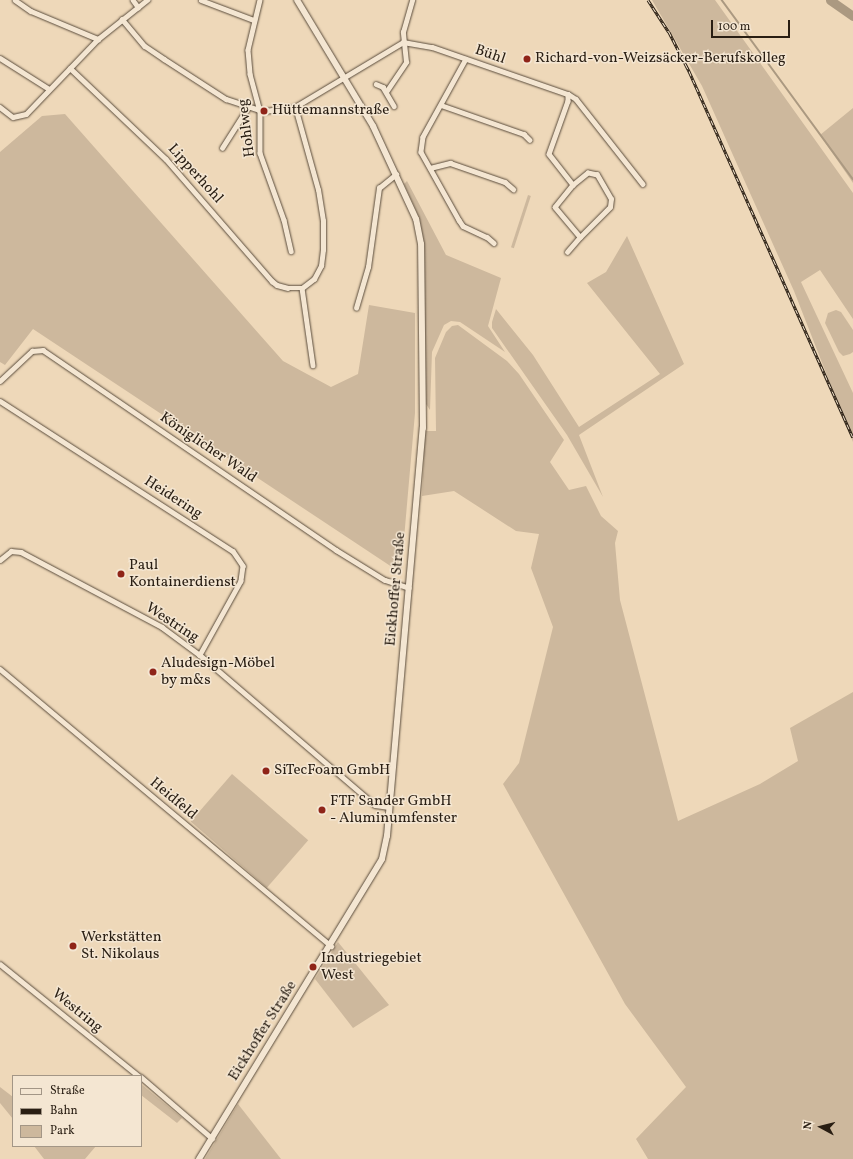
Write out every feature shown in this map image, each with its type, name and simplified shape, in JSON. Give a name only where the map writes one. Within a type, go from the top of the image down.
[{"type":"main road","name":"Eickhoffer Straße","points":[[199,1159],[331,946],[382,859],[389,808],[424,414],[422,244],[416,219],[396,174],[370,122],[297,0]]},
{"type":"street","points":[[15,0],[31,11],[98,39]]},
{"type":"street","points":[[133,0],[138,7]]},
{"type":"street","points":[[0,107],[16,117],[30,111],[49,89],[98,39],[147,0]]},
{"type":"street","points":[[201,0],[254,20]]},
{"type":"street","name":"Hohlweg","points":[[260,0],[248,50],[250,74],[260,111],[260,153],[284,220],[291,251]]},
{"type":"street","points":[[386,92],[406,62],[407,55],[403,42],[403,32],[412,0]]},
{"type":"street","points":[[122,19],[145,46],[164,59],[226,99],[260,111],[277,111],[295,108],[403,42]]},
{"type":"street","name":"Bühl","points":[[403,42],[432,47],[568,94],[576,99],[643,184]]},
{"type":"street","points":[[0,58],[49,89]]},
{"type":"street","points":[[466,59],[420,144],[421,152],[464,226],[487,237],[494,243]]},
{"type":"street","name":"Lipperhohl","points":[[70,68],[166,159],[272,281],[277,285],[288,288],[302,288]]},
{"type":"street","points":[[376,84],[386,92],[394,106]]},
{"type":"street","points":[[568,94],[568,101],[549,154],[573,185]]},
{"type":"street","points":[[440,105],[524,134],[530,140]]},
{"type":"street","points":[[222,148],[248,107]]},
{"type":"street","points":[[295,108],[318,190],[323,221],[321,266],[314,279],[302,288],[313,365]]},
{"type":"street","points":[[430,168],[450,162],[506,182],[513,189]]},
{"type":"street","points":[[567,252],[610,207],[611,199],[597,175],[588,173],[573,185],[556,207],[580,237]]},
{"type":"street","points":[[356,308],[368,267],[379,188],[396,174]]},
{"type":"street","name":"Königlicher Wald","points":[[0,381],[32,351],[43,350],[336,550],[385,580],[409,588]]},
{"type":"street","name":"Heidering","points":[[0,401],[234,551],[242,566],[241,581],[200,655]]},
{"type":"street","name":"Westring","points":[[0,560],[11,551],[27,556],[162,628],[200,655],[375,805],[389,808]]},
{"type":"street","name":"Heidfeld","points":[[0,669],[331,946]]},
{"type":"street","name":"Westring","points":[[0,964],[138,1075]]},
{"type":"street","name":"Westring","points":[[142,1079],[212,1138]]},
{"type":"green space","points":[[652,0],[715,0],[853,193],[853,319],[820,270],[801,282],[853,393],[853,442],[794,291],[702,86]]},
{"type":"green space","points":[[853,108],[853,183],[820,135]]},
{"type":"green space","points":[[65,114],[283,361],[331,387],[358,374],[369,305],[415,313],[415,413],[401,573],[33,329],[5,365],[0,362],[0,152],[42,116]]},
{"type":"green space","points":[[407,181],[446,255],[501,278],[488,326],[505,352],[460,322],[451,321],[444,325],[432,352],[430,410],[426,404],[424,242],[419,217],[404,184]]},
{"type":"green space","points":[[528,195],[531,196],[514,248],[511,247]]},
{"type":"green space","points":[[627,236],[684,364],[579,435],[603,497],[567,435],[492,328],[492,322],[496,309],[533,355],[579,427],[660,374],[587,283],[606,272]]},
{"type":"green space","points":[[836,310],[841,312],[853,330],[853,352],[843,356],[839,352],[825,323],[828,313]]},
{"type":"green space","points":[[458,325],[507,361],[519,374],[564,440],[550,462],[569,490],[586,486],[601,516],[618,531],[615,543],[620,600],[678,821],[760,784],[798,761],[790,728],[853,692],[853,1159],[648,1159],[636,1139],[686,1087],[625,1004],[503,784],[519,763],[553,627],[531,568],[539,534],[516,531],[454,491],[422,496],[425,431],[436,431],[435,358],[446,332],[452,326]]},
{"type":"green space","points":[[232,774],[308,840],[267,888],[191,822]]},
{"type":"green space","points":[[338,942],[389,1005],[353,1028],[315,979]]},
{"type":"green space","points":[[142,1085],[182,1118],[177,1123],[142,1096]]},
{"type":"green space","points":[[0,1087],[12,1096],[12,1118],[0,1103]]},
{"type":"green space","points":[[238,1104],[281,1159],[205,1159]]},
{"type":"green space","points":[[35,1147],[95,1147],[85,1159],[44,1159]]},
{"type":"waterway","points":[[722,0],[853,179]]},
{"type":"waterway","points":[[830,0],[853,16]]},
{"type":"railway","points":[[648,0],[669,32],[689,71],[853,437]]},
{"type":"place","name":"Richard-von-Weizsäcker-Berufskolleg","points":[[527,59]]},
{"type":"place","name":"Hüttemannstraße","points":[[264,111]]},
{"type":"place","name":"Paul Kontainerdienst","points":[[121,574]]},
{"type":"place","name":"Aludesign-Möbel by m&s","points":[[153,672]]},
{"type":"place","name":"SiTecFoam GmbH","points":[[266,771]]},
{"type":"place","name":"FTF Sander GmbH - Aluminumfenster","points":[[322,810]]},
{"type":"place","name":"Werkstätten St. Nikolaus","points":[[73,946]]},
{"type":"place","name":"Industriegebiet West","points":[[313,967]]}]
